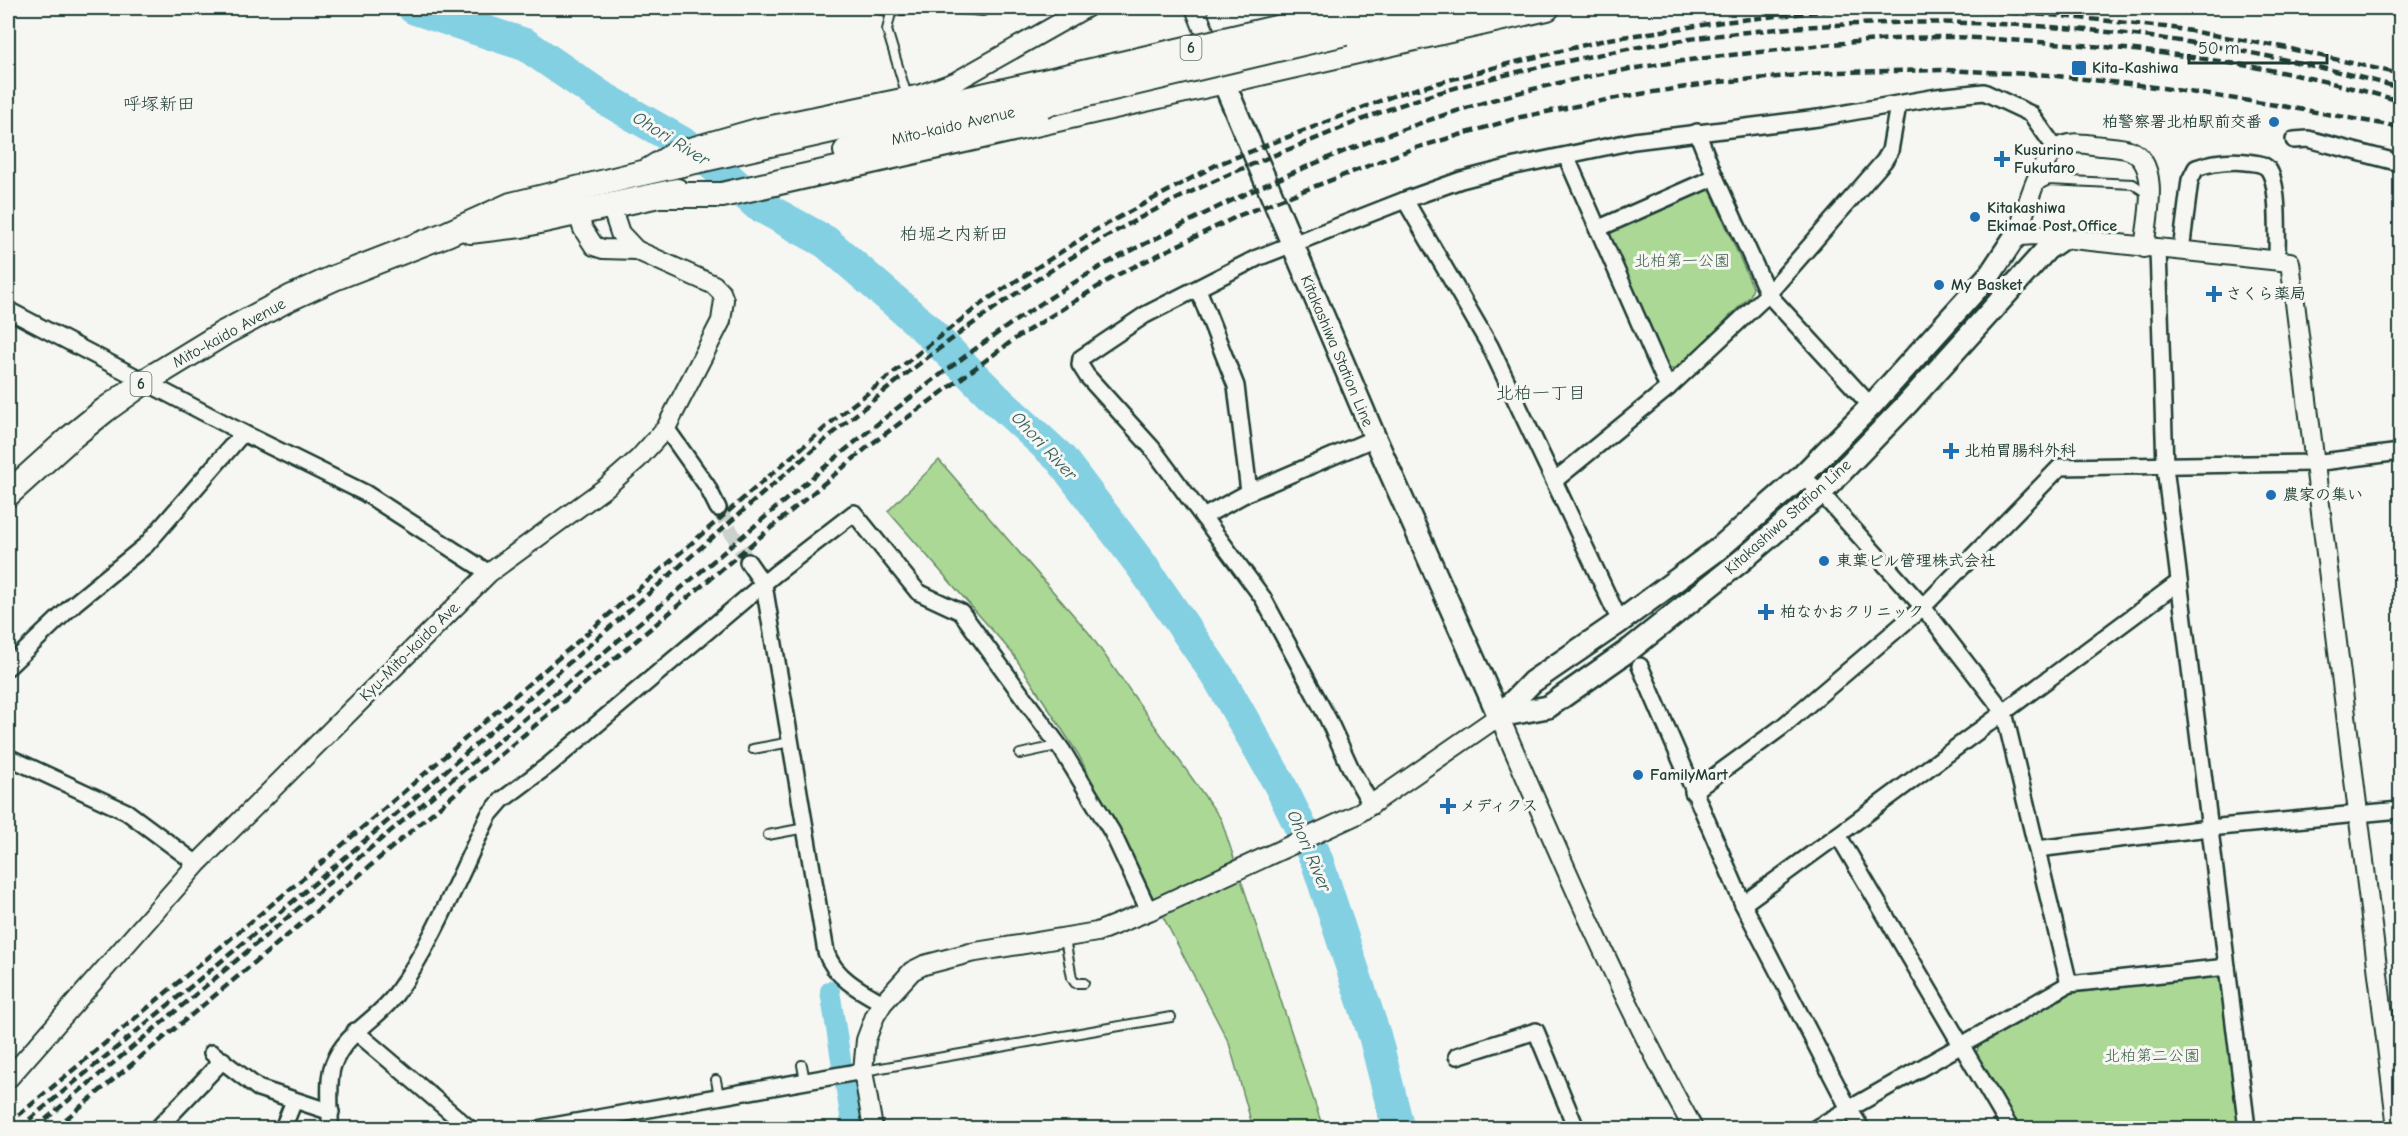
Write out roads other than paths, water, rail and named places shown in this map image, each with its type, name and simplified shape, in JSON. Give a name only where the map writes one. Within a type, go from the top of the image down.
[{"type":"highway","name":"Mito-kaido Avenue","points":[[1343,23],[1365,8]]},
{"type":"highway","name":"Mito-kaido Avenue","points":[[447,234],[521,225],[661,195],[810,168],[1042,94],[1343,23],[1457,8]]},
{"type":"highway","points":[[810,168],[1224,83],[1547,8]]},
{"type":"highway","name":"Mito-kaido Avenue","points":[[8,494],[69,439],[144,382],[225,333],[290,298],[382,258],[447,234],[511,205],[638,174],[766,135],[1042,94]]},
{"type":"main road","name":"Kitakashiwa Station Line","points":[[1224,83],[1375,438],[1499,716]]},
{"type":"main road","name":"Kitakashiwa Station Line","points":[[1499,716],[1532,682],[1618,623],[1717,550],[1802,476],[1871,406],[1991,273],[2016,236]]},
{"type":"main road","name":"Kitakashiwa Station Line","points":[[1499,716],[1548,706],[1623,654],[1741,561],[1821,493],[1907,404],[2037,259],[2063,238]]},
{"type":"street","points":[[766,135],[955,82],[1086,8]]},
{"type":"street","points":[[1195,8],[1224,83]]},
{"type":"street","points":[[1372,806],[1352,771],[1328,718],[1263,598],[1152,448],[1087,376],[1080,364],[1081,358],[1145,315],[1257,258],[1461,180],[1515,166],[1634,141],[1818,118],[1937,97],[1984,92],[2031,114],[2056,149]]},
{"type":"street","points":[[1554,481],[1668,388],[1768,294],[1884,161],[1890,151],[1898,105]]},
{"type":"street","points":[[1697,132],[1768,294],[1871,406]]},
{"type":"street","points":[[2294,140],[2308,139],[2400,163]]},
{"type":"street","points":[[2247,1128],[2165,467],[2151,249],[2149,195],[2146,164],[2140,156],[2129,150],[2072,143],[2056,149],[2047,161],[2016,236],[2063,238],[2151,249],[2290,262],[2397,1128]]},
{"type":"street","points":[[1566,156],[1668,388]]},
{"type":"street","points":[[2181,251],[2190,180],[2196,168],[2212,163],[2236,161],[2262,164],[2268,169],[2275,185],[2277,261]]},
{"type":"street","points":[[1597,229],[1715,177]]},
{"type":"street","name":"Kyu-Mito-kaido Ave.","points":[[8,1079],[197,864],[291,768],[489,573],[605,488],[638,459],[666,428],[721,321],[724,300],[722,292],[714,285],[636,250],[603,249],[594,246],[577,213],[578,188]]},
{"type":"street","points":[[1405,200],[1490,346],[1615,611]]},
{"type":"street","name":"Kyu-Mito-kaido Ave.","points":[[613,206],[620,233],[636,250]]},
{"type":"street","points":[[1198,290],[1236,386],[1249,492]]},
{"type":"street","points":[[8,310],[243,434],[365,493],[489,573]]},
{"type":"street","points":[[666,428],[707,486],[718,508]]},
{"type":"street","points":[[8,668],[75,603],[146,545],[243,434]]},
{"type":"street","points":[[1203,517],[1249,492],[1375,438]]},
{"type":"street","points":[[1693,792],[1782,727],[1923,607],[2060,467],[2314,463],[2400,452]]},
{"type":"street","points":[[1802,476],[1821,493],[1923,607],[2004,712],[2069,984]]},
{"type":"street","points":[[330,1128],[330,1076],[333,1063],[356,1031],[385,1007],[396,994],[424,949],[489,814],[502,800],[550,764],[854,513],[918,592],[961,612],[1058,744],[1112,832],[1149,912]]},
{"type":"street","points":[[748,562],[764,585],[830,963],[856,988],[883,1003]]},
{"type":"street","points":[[1743,904],[2179,582]]},
{"type":"street","points":[[1640,666],[1743,904],[1861,1128]]},
{"type":"street","points":[[873,1128],[863,1071],[866,1040],[875,1016],[883,1003],[906,977],[924,965],[970,953],[1097,932],[1149,912],[1356,815],[1499,716],[1588,921],[1629,1008],[1693,1128]]},
{"type":"street","points":[[8,757],[127,812],[197,864]]},
{"type":"street","points":[[2037,849],[2209,828],[2400,810]]},
{"type":"street","points":[[1838,835],[2010,1128]]},
{"type":"street","points":[[1816,1128],[2069,984],[2227,967]]},
{"type":"street","points":[[356,1031],[469,1128]]},
{"type":"street","points":[[1458,1056],[1536,1031],[1576,1128]]},
{"type":"street","points":[[159,1128],[218,1056],[258,1088],[331,1112]]},
{"type":"street","points":[[542,1128],[863,1071]]},
{"type":"street","points":[[283,1128],[294,1101]]},
{"type":"lane","points":[[873,8],[892,10],[916,8]]},
{"type":"lane","points":[[950,8],[983,11],[991,8]]},
{"type":"lane","points":[[892,10],[887,30],[907,96]]},
{"type":"lane","points":[[2033,191],[2049,180],[2062,180],[2133,184],[2149,195]]},
{"type":"lane","points":[[753,749],[791,742]]},
{"type":"lane","points":[[1020,754],[1058,744]]},
{"type":"lane","points":[[768,835],[805,828]]},
{"type":"lane","points":[[1065,937],[1072,978],[1075,983],[1084,983]]},
{"type":"lane","points":[[863,1071],[1171,1017]]},
{"type":"lane","points":[[802,1065],[805,1081]]},
{"type":"lane","points":[[716,1080],[719,1096]]},
{"type":"waterway","name":"Ohori River","points":[[414,8],[526,45],[600,96],[700,153],[757,204],[826,242],[922,325],[998,401],[1061,459],[1142,566],[1219,678],[1279,783],[1317,861],[1375,1037],[1398,1128]]},
{"type":"waterway","points":[[830,991],[852,1128]]},
{"type":"tunnel","points":[[718,508],[748,562]]},
{"type":"railway","points":[[8,1124],[312,871],[841,414],[985,301],[1092,232],[1216,165],[1398,94],[1504,65],[1609,39],[1722,22],[1833,10],[1949,9],[2062,16],[2173,28],[2282,47],[2400,74]]},
{"type":"railway","points":[[19,1128],[353,851],[783,476],[903,376],[1028,285],[1094,244],[1171,202],[1251,165],[1395,107],[1481,81],[1524,70],[1671,42],[1775,29],[1880,23],[1985,23],[2091,30],[2195,43],[2298,63],[2400,88]]},
{"type":"railway","points":[[35,1128],[830,462],[937,377],[992,337],[1107,263],[1220,206],[1301,169],[1425,121],[1510,95],[1569,81],[1690,60],[1894,39],[1978,38],[2129,49],[2266,69],[2400,101]]},
{"type":"railway","points":[[55,1128],[336,895],[870,445],[1019,336],[1115,276],[1240,215],[1412,149],[1521,117],[1621,97],[1719,82],[1836,72],[1946,70],[2049,75],[2163,88],[2400,127]]},
{"type":"place","name":"Kita-Kashiwa","points":[[2079,68]]},
{"type":"place","name":"柏警察署北柏駅前交番","points":[[2274,122]]},
{"type":"place","name":"Kusurino Fukutaro","points":[[2002,159]]},
{"type":"place","name":"Kitakashiwa Ekimae Post Office","points":[[1975,217]]},
{"type":"place","name":"My Basket","points":[[1939,285]]},
{"type":"place","name":"さくら薬局","points":[[2214,294]]},
{"type":"place","name":"北柏胃腸科外科","points":[[1951,451]]},
{"type":"place","name":"農家の集い","points":[[2271,495]]},
{"type":"place","name":"東葉ビル管理株式会社","points":[[1824,561]]},
{"type":"place","name":"柏なかおクリニック","points":[[1766,612]]},
{"type":"place","name":"FamilyMart","points":[[1638,775]]},
{"type":"place","name":"メディクス","points":[[1448,806]]},
{"type":"district","name":"呼塚新田","points":[[159,104]]},
{"type":"district","name":"柏堀之内新田","points":[[954,234]]},
{"type":"district","name":"北柏一丁目","points":[[1541,393]]},
{"type":"park label","name":"北柏第一公園","points":[[1682,261]]},
{"type":"park label","name":"北柏第二公園","points":[[2152,1056]]}]
